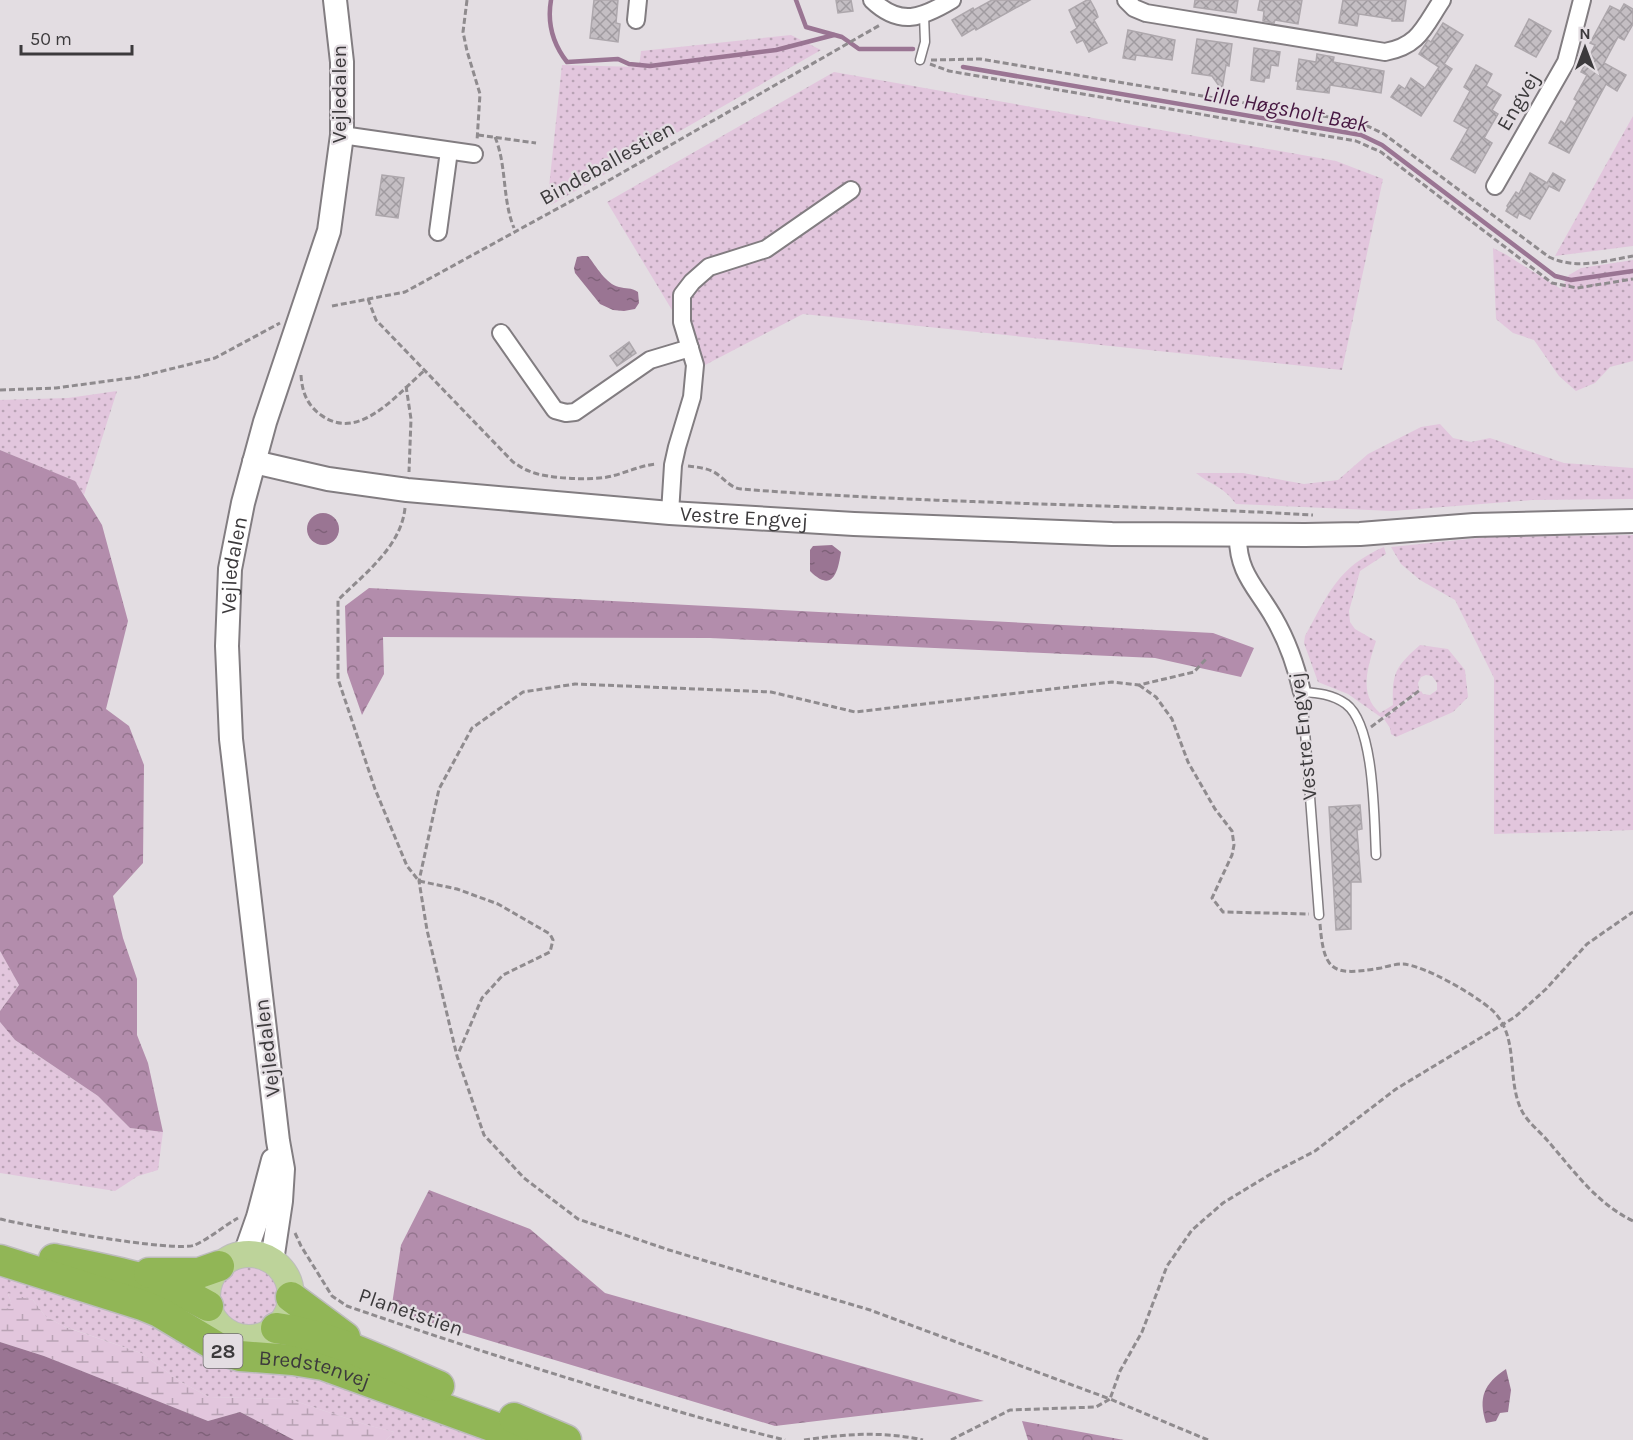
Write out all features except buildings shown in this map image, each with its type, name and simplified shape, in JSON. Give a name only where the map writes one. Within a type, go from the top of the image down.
[{"type":"highway","name":"28","points":[[0,1248],[129,1274],[183,1293],[208,1306]]},
{"type":"highway","name":"Bredstenvej","points":[[0,1260],[142,1305],[159,1312],[232,1354],[323,1365],[530,1440]]},
{"type":"highway","name":"28","points":[[129,1274],[199,1273],[232,1260]]},
{"type":"highway","name":"Bredstenvej","points":[[291,1298],[377,1359]]},
{"type":"highway","name":"Bredstenvej","points":[[276,1328],[311,1335],[377,1359],[566,1440]]},
{"type":"main road","name":"28","points":[[272,1261],[263,1256],[232,1260],[214,1272],[207,1288],[208,1306],[216,1323],[240,1337],[259,1336],[276,1328]]},
{"type":"main road","points":[[272,1261],[288,1280],[291,1298],[289,1309],[276,1328]]},
{"type":"street","name":"Vejledalen","points":[[272,1261],[281,1201],[283,1169],[231,739],[227,646],[230,570],[243,503],[265,422],[329,231],[342,135],[342,62],[335,0]]},
{"type":"street","points":[[636,20],[638,0]]},
{"type":"street","points":[[872,0],[880,8],[894,15],[909,18],[924,15],[952,0]]},
{"type":"street","points":[[1126,0],[1134,8],[1146,13],[1385,52],[1401,50],[1416,40],[1442,0]]},
{"type":"street","name":"Engvej","points":[[1495,186],[1566,62],[1582,0]]},
{"type":"street","points":[[342,135],[474,154]]},
{"type":"street","points":[[438,232],[449,151]]},
{"type":"street","points":[[670,513],[673,465],[692,397],[695,365],[682,322],[682,296],[692,282],[709,267],[766,249],[851,190]]},
{"type":"street","points":[[501,333],[555,410],[566,413],[575,412],[650,360],[690,348]]},
{"type":"street","name":"Vestre Engvej","points":[[254,462],[328,479],[407,490],[670,513],[877,525],[1112,534],[1238,535],[1360,534],[1474,525],[1633,521]]},
{"type":"street","name":"Vestre Engvej","points":[[1238,535],[1242,566],[1252,587],[1274,618],[1291,653],[1302,692]]},
{"type":"street","name":"Vejledalen","points":[[232,1260],[261,1207],[278,1141]]},
{"type":"lane","points":[[920,60],[925,42],[924,15]]},
{"type":"lane","points":[[1302,692],[1326,695],[1347,706],[1365,738],[1370,764],[1376,855]]},
{"type":"lane","name":"Vestre Engvej","points":[[1302,692],[1319,915]]},
{"type":"path","points":[[467,0],[463,32],[466,51],[480,94],[478,135],[474,154]]},
{"type":"path","name":"Bindeballestien","points":[[332,306],[405,292],[606,182],[887,21]]},
{"type":"path","points":[[920,60],[980,59],[1359,122],[1384,134],[1556,260],[1580,265],[1633,256]]},
{"type":"path","points":[[920,60],[950,71],[1356,141],[1381,152],[1552,283],[1576,288],[1633,279]]},
{"type":"path","points":[[478,135],[536,143]]},
{"type":"path","points":[[495,137],[501,152],[507,212],[514,228]]},
{"type":"path","points":[[368,299],[376,320],[513,462],[529,472],[545,476],[598,479],[654,464],[699,467],[715,473],[736,489],[1315,515]]},
{"type":"path","points":[[0,390],[56,388],[138,377],[215,358],[288,319]]},
{"type":"path","points":[[305,398],[315,411],[326,419],[350,424],[361,422],[372,416],[424,370]]},
{"type":"path","points":[[406,386],[411,419],[404,516],[399,533],[382,556],[338,600],[338,679],[375,789],[407,866],[420,881],[457,889],[498,904],[550,934],[553,940],[549,952],[503,975],[482,998],[457,1056]]},
{"type":"path","points":[[1206,659],[1194,672],[1139,685],[1112,682],[855,712],[771,692],[575,684],[523,692],[472,728],[439,789],[420,881],[427,930],[457,1056],[484,1135],[524,1178],[578,1219],[669,1250],[870,1310],[1110,1399],[1208,1440]]},
{"type":"path","points":[[1139,685],[1156,697],[1172,719],[1188,762],[1215,809],[1232,831],[1234,845],[1232,855],[1212,898],[1217,907],[1222,912],[1287,912],[1319,915],[1322,949],[1329,964],[1342,971],[1360,971],[1401,964],[1415,966],[1442,978],[1492,1010],[1503,1025],[1512,1052],[1515,1087],[1523,1113],[1599,1200],[1633,1221]]},
{"type":"path","points":[[1370,728],[1420,690]]},
{"type":"path","points":[[951,1440],[1010,1410],[1096,1407],[1110,1399],[1120,1371],[1142,1332],[1167,1266],[1192,1230],[1223,1203],[1315,1151],[1396,1089],[1515,1017],[1546,989],[1587,944],[1633,912]]},
{"type":"path","points":[[0,1219],[27,1226],[168,1246],[193,1245],[238,1217],[241,1209]]},
{"type":"path","name":"Planetstien","points":[[293,1228],[301,1246],[332,1296],[347,1306],[593,1386],[733,1428],[785,1440]]},
{"type":"path","points":[[804,1440],[839,1435],[897,1434],[923,1440]]},
{"type":"green space","points":[[791,35],[821,50],[551,205],[549,187],[562,65],[639,67],[641,51]]},
{"type":"green space","points":[[834,72],[1336,161],[1383,179],[1342,370],[803,314],[705,365],[607,202]]},
{"type":"green space","points":[[1633,116],[1633,246],[1555,256]]},
{"type":"green space","points":[[1493,248],[1561,289],[1569,275],[1581,268],[1633,260],[1633,361],[1610,367],[1595,383],[1576,391],[1559,376],[1534,340],[1513,333],[1496,319]]},
{"type":"green space","points":[[117,391],[84,495],[74,481],[0,450],[0,400],[68,398]]},
{"type":"green space","points":[[1440,424],[1453,438],[1471,442],[1490,438],[1564,463],[1633,468],[1633,499],[1532,500],[1392,511],[1236,504],[1221,489],[1196,473],[1243,473],[1304,484],[1338,480],[1368,454],[1421,427]]},
{"type":"green space","points":[[0,450],[75,481],[102,525],[128,621],[106,709],[129,726],[144,765],[143,863],[113,896],[123,938],[137,979],[137,1035],[148,1063],[163,1132],[130,1128],[98,1096],[15,1040],[0,1022],[0,1011],[19,985],[0,951]]},
{"type":"green space","points":[[1633,535],[1633,830],[1494,834],[1494,678],[1455,600],[1420,580],[1401,564],[1391,547],[1488,537]]},
{"type":"green space","points":[[1384,547],[1386,554],[1360,571],[1349,611],[1350,622],[1355,629],[1376,641],[1367,679],[1369,697],[1373,705],[1380,713],[1393,705],[1393,685],[1397,671],[1405,659],[1420,645],[1448,649],[1465,670],[1468,697],[1453,712],[1396,737],[1391,734],[1384,719],[1421,691],[1423,694],[1430,695],[1437,690],[1437,683],[1432,676],[1421,677],[1418,683],[1419,690],[1382,718],[1348,694],[1318,682],[1304,643],[1305,636],[1328,595],[1344,573],[1368,555]]},
{"type":"green space","points":[[369,588],[1213,633],[1254,648],[1241,677],[1155,658],[710,638],[383,637],[384,674],[362,715],[347,672],[345,606]]},
{"type":"green space","points":[[0,951],[19,985],[0,1011]]},
{"type":"green space","points":[[0,1022],[15,1040],[98,1096],[130,1128],[163,1132],[158,1170],[138,1176],[115,1191],[0,1173]]},
{"type":"green space","points":[[429,1190],[530,1229],[605,1293],[984,1401],[775,1426],[391,1311],[401,1245]]},
{"type":"green space","points":[[249,1263],[267,1268],[272,1272],[276,1277],[281,1295],[276,1313],[272,1318],[267,1322],[249,1327],[231,1322],[226,1318],[222,1313],[217,1295],[222,1277],[226,1272],[231,1268]]},
{"type":"green space","points":[[0,1274],[143,1321],[214,1364],[254,1370],[311,1371],[508,1440],[386,1440],[394,1432],[289,1399],[209,1397],[181,1382],[141,1353],[63,1326],[45,1316],[33,1300],[8,1294],[14,1310],[0,1308]]},
{"type":"green space","points":[[8,1293],[33,1300],[45,1316],[65,1327],[141,1353],[181,1382],[209,1397],[289,1399],[394,1432],[386,1440],[294,1440],[240,1412],[208,1421],[44,1356],[0,1342],[0,1308],[13,1309]]},
{"type":"green space","points":[[1022,1421],[1124,1440],[1028,1440]]},
{"type":"water","points":[[588,256],[614,285],[638,292],[639,303],[635,309],[613,310],[600,304],[575,273],[577,257]]},
{"type":"water","points":[[323,513],[334,518],[339,529],[334,540],[323,545],[312,540],[307,529],[312,518]]},
{"type":"water","points":[[832,545],[841,552],[840,559],[833,577],[824,580],[810,571],[810,550],[813,546]]},
{"type":"water","points":[[0,1342],[44,1356],[208,1421],[240,1412],[294,1440],[0,1440]]},
{"type":"water","points":[[1506,1369],[1511,1390],[1508,1412],[1500,1413],[1496,1421],[1486,1423],[1483,1406],[1485,1392],[1492,1380]]},
{"type":"waterway","points":[[551,0],[552,33],[567,62],[618,59],[629,64],[650,66],[776,50],[834,35]]},
{"type":"waterway","name":"Lille Høgsholt Bæk","points":[[796,0],[806,27],[842,37],[859,49],[913,49]]},
{"type":"waterway","name":"Lille Høgsholt Bæk","points":[[963,67],[1361,135],[1382,145],[1555,276],[1571,280],[1633,271]]}]
